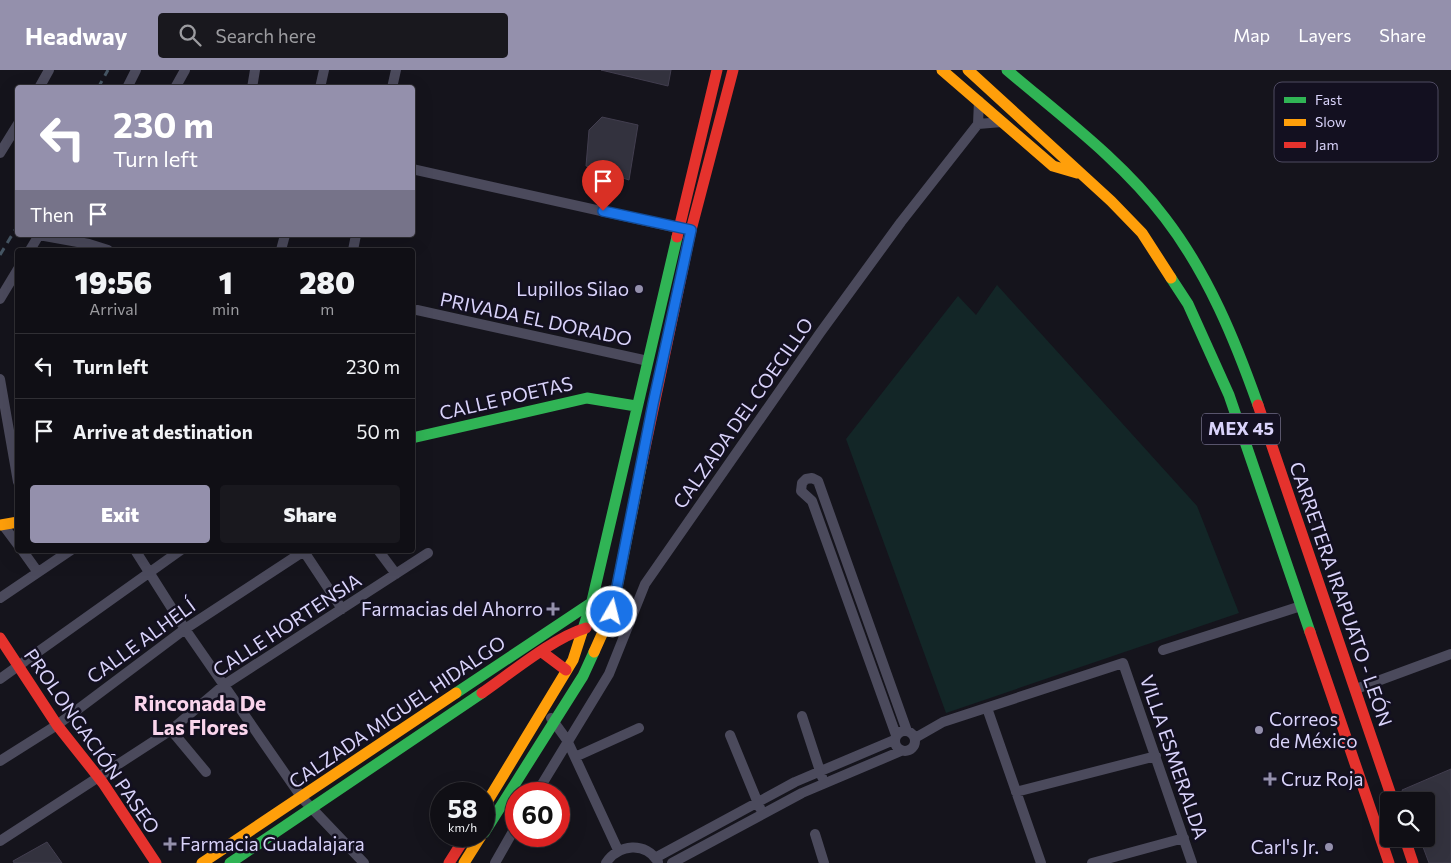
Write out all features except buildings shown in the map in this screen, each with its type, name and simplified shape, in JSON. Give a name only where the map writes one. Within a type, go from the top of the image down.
[{"type":"main road","points":[[495,789],[573,660],[592,601],[636,406],[717,70]]},
{"type":"main road","points":[[495,815],[594,657],[610,617],[691,230],[732,70]]},
{"type":"main road","name":"MEX 45","points":[[942,70],[1053,166],[1080,173]]},
{"type":"main road","name":"MEX 45","points":[[968,70],[1142,233],[1188,304],[1230,395],[1389,863]]},
{"type":"main road","name":"CARRETERA IRAPUATO - LEÓN","points":[[1014,72],[1134,183],[1164,217],[1189,252],[1212,291],[1251,386],[1390,792]]},
{"type":"main road","name":"CALLE POETAS","points":[[415,437],[587,398],[636,406]]},
{"type":"main road","points":[[1,525],[15,523]]},
{"type":"main road","name":"CALZADA MIGUEL HIDALGO","points":[[202,863],[302,798],[592,601],[614,597]]},
{"type":"main road","name":"CALZADA MIGUEL HIDALGO","points":[[230,863],[542,652],[582,629],[610,617]]},
{"type":"main road","name":"PROLONGACIÓN PASEO","points":[[0,638],[57,726],[98,777],[156,863]]},
{"type":"main road","points":[[542,652],[566,670]]},
{"type":"main road","points":[[450,863],[459,847]]},
{"type":"main road","points":[[464,863],[474,847]]},
{"type":"main road","points":[[1408,847],[1413,863]]},
{"type":"street","points":[[41,85],[49,70]]},
{"type":"street","points":[[128,85],[136,70]]},
{"type":"street","points":[[177,85],[185,70]]},
{"type":"street","points":[[252,85],[255,70]]},
{"type":"street","points":[[321,85],[324,70]]},
{"type":"street","points":[[393,85],[396,70]]},
{"type":"street","points":[[979,101],[978,124],[1002,122]]},
{"type":"street","name":"CALZADA DEL COECILLO","points":[[543,782],[608,674],[645,584],[820,333],[901,222],[978,124]]},
{"type":"street","points":[[0,153],[15,129]]},
{"type":"street","points":[[415,170],[691,230]]},
{"type":"street","points":[[31,248],[38,237]]},
{"type":"street","points":[[46,237],[76,246],[92,240],[105,248]]},
{"type":"street","points":[[0,299],[15,275]]},
{"type":"street","name":"PRIVADA EL DORADO","points":[[417,310],[648,361]]},
{"type":"street","points":[[0,379],[15,465]]},
{"type":"street","points":[[672,863],[825,783],[901,751],[912,749],[911,734],[867,619],[818,481],[812,478],[806,479],[802,483],[801,491],[812,501],[856,623],[895,738],[895,745],[901,751]]},
{"type":"street","points":[[1,525],[15,541]]},
{"type":"street","points":[[24,553],[37,571]]},
{"type":"street","points":[[0,598],[65,553]]},
{"type":"street","points":[[137,553],[185,629],[310,810],[364,863]]},
{"type":"street","points":[[0,679],[177,553]]},
{"type":"street","name":"CALLE ALHELÍ","points":[[0,761],[57,726],[185,629],[301,553]]},
{"type":"street","points":[[305,553],[342,609]]},
{"type":"street","points":[[380,553],[396,574]]},
{"type":"street","name":"CALLE HORTENSIA","points":[[0,841],[171,730],[224,686],[428,553]]},
{"type":"street","points":[[1163,650],[1301,606]]},
{"type":"street","points":[[610,617],[634,614]]},
{"type":"street","points":[[856,623],[867,619]]},
{"type":"street","points":[[1356,689],[1451,654]]},
{"type":"street","name":"VILLA ESMERALDA","points":[[987,708],[1123,663],[1192,863]]},
{"type":"street","points":[[606,863],[618,850],[628,847],[648,851],[657,860],[795,782],[895,738],[901,731],[911,734],[987,708],[1041,863]]},
{"type":"street","points":[[542,712],[555,721],[567,740],[618,850]]},
{"type":"street","points":[[802,716],[825,783]]},
{"type":"street","points":[[575,758],[639,728]]},
{"type":"street","points":[[171,730],[206,772]]},
{"type":"street","points":[[730,735],[757,804],[764,814]]},
{"type":"street","points":[[1016,792],[1156,756]]},
{"type":"street","points":[[815,834],[824,863]]},
{"type":"street","points":[[1092,863],[1184,838]]},
{"type":"street","points":[[494,863],[505,844]]},
{"type":"green space","points":[[997,285],[1197,506],[1239,613],[946,713],[846,439],[958,296],[976,315]]},
{"type":"railway","points":[[100,85],[108,70]]},
{"type":"railway","points":[[0,255],[15,230]]},
{"type":"traffic: fast","points":[[1007,70],[1110,158],[1130,177],[1165,218],[1194,262],[1219,308],[1240,356],[1258,405]]},
{"type":"traffic: fast","points":[[582,632],[592,601],[677,237]]},
{"type":"traffic: fast","points":[[1171,278],[1188,304],[1229,395],[1310,632]]},
{"type":"traffic: fast","points":[[415,437],[587,398],[636,406]]},
{"type":"traffic: fast","points":[[456,693],[594,601]]},
{"type":"traffic: fast","points":[[495,816],[583,676],[594,652]]},
{"type":"traffic: fast","points":[[230,863],[482,693]]},
{"type":"traffic: slow","points":[[942,70],[1053,166],[1077,173]]},
{"type":"traffic: slow","points":[[968,70],[1111,201],[1142,233],[1171,278]]},
{"type":"traffic: slow","points":[[594,652],[612,612],[642,462]]},
{"type":"traffic: slow","points":[[0,525],[15,522]]},
{"type":"traffic: slow","points":[[495,789],[573,660],[582,632]]},
{"type":"traffic: slow","points":[[202,863],[456,693]]},
{"type":"traffic: slow","points":[[464,863],[474,847]]},
{"type":"traffic: jam","points":[[677,237],[717,70]]},
{"type":"traffic: jam","points":[[642,462],[691,230],[733,70]]},
{"type":"traffic: jam","points":[[1258,405],[1390,792]]},
{"type":"traffic: jam","points":[[482,693],[546,648],[586,628]]},
{"type":"traffic: jam","points":[[1310,632],[1389,863]]},
{"type":"traffic: jam","points":[[0,638],[57,725],[103,783],[156,863]]},
{"type":"traffic: jam","points":[[542,652],[566,670]]},
{"type":"traffic: jam","points":[[449,863],[459,847]]},
{"type":"traffic: jam","points":[[1408,847],[1413,863]]},
{"type":"place","name":"Lupillos Silao","points":[[639,289]]},
{"type":"place","name":"Farmacias del Ahorro","points":[[553,609]]},
{"type":"place","name":"Correos de México","points":[[1259,730]]},
{"type":"place","name":"Cruz Roja","points":[[1270,779]]},
{"type":"place","name":"Farmacia Guadalajara","points":[[170,844]]},
{"type":"place","name":"Carl's Jr.","points":[[1329,847]]},
{"type":"district","name":"Rinconada De Las Flores","points":[[200,716]]},
{"type":"route","points":[[603,211],[691,230],[653,404],[612,612]]}]
